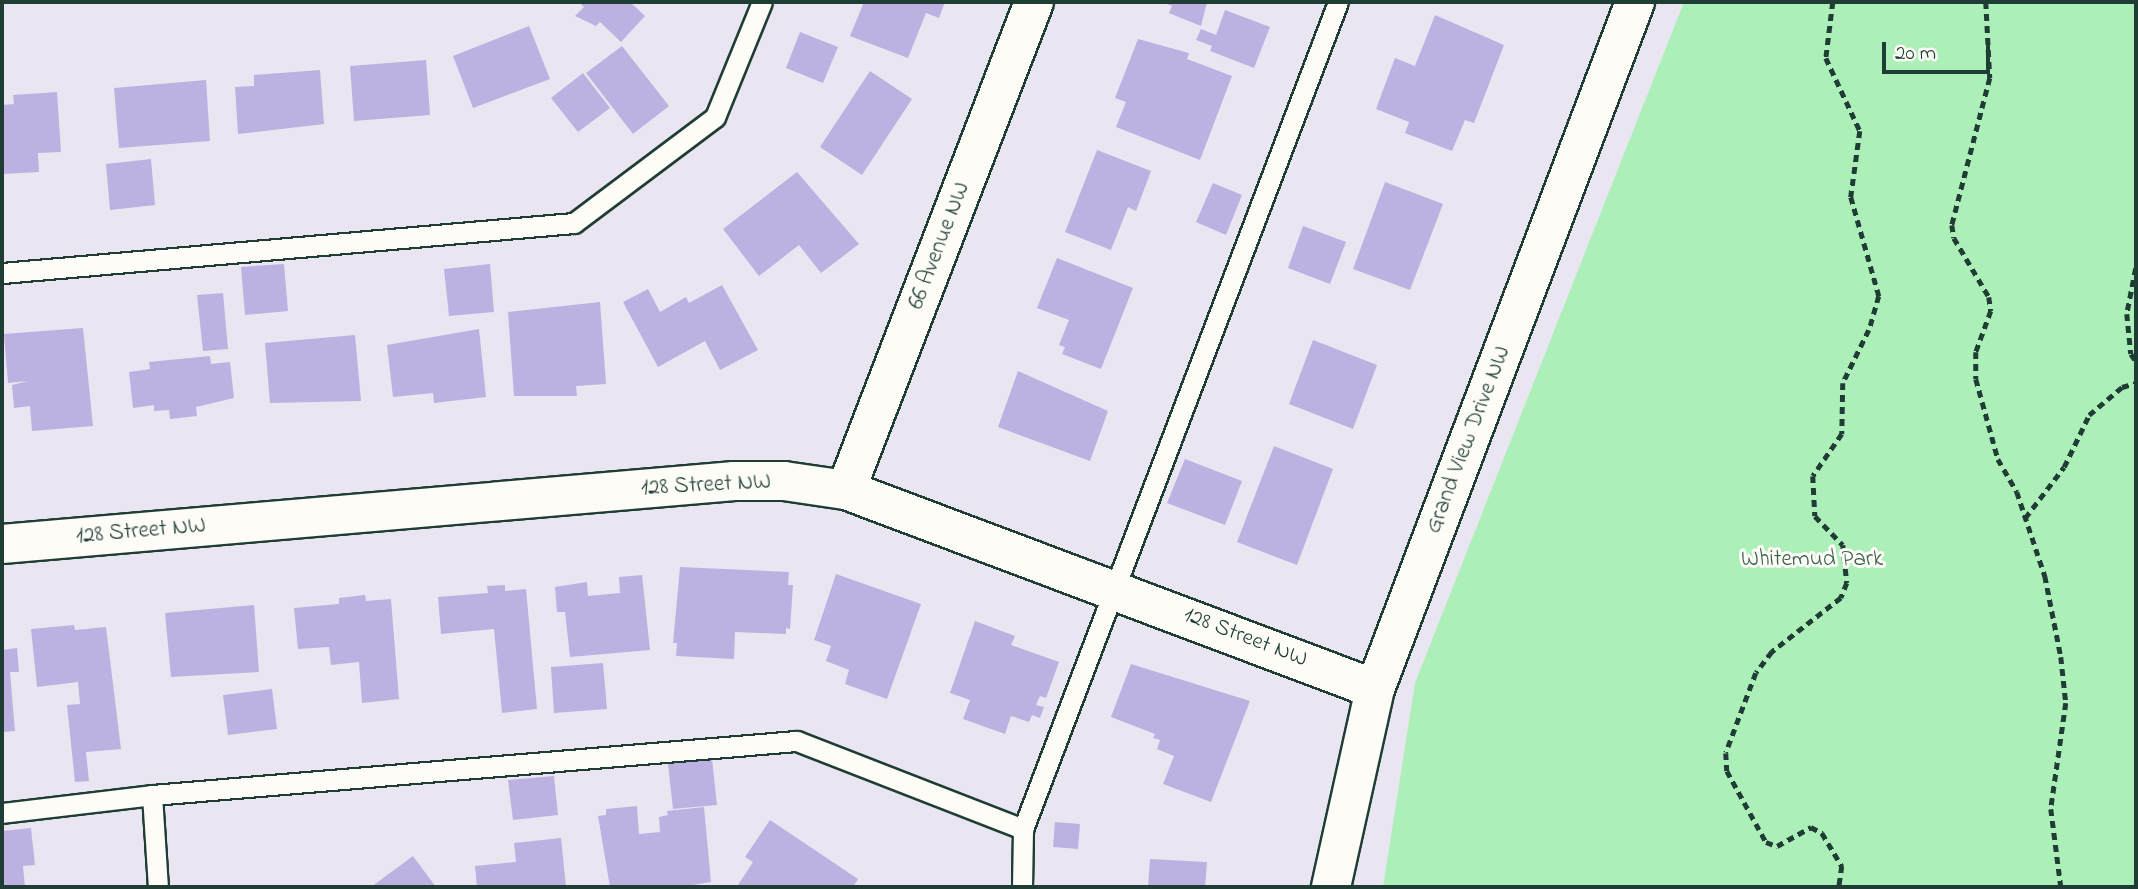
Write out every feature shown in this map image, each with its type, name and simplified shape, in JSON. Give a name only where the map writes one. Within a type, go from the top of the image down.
[{"type":"street","name":"66 Avenue NW","points":[[846,490],[1034,2]]},
{"type":"street","name":"Grand View Drive NW","points":[[1331,887],[1375,689],[1635,2]]},
{"type":"street","name":"128 Street NW","points":[[2,544],[734,481],[783,481],[846,490],[1114,587],[1375,689]]},
{"type":"lane","points":[[2,273],[574,223],[715,117],[762,2]]},
{"type":"lane","points":[[1022,887],[1023,829],[1338,2]]},
{"type":"lane","points":[[2,813],[152,795],[797,741],[1023,829]]},
{"type":"lane","points":[[152,795],[158,887]]},
{"type":"path","points":[[1833,2],[1826,58],[1860,131],[1851,197],[1879,296],[1869,330],[1846,372],[1842,434],[1813,476],[1815,516],[1843,545],[1847,583],[1841,598],[1772,652],[1756,673],[1726,753],[1727,771],[1766,842],[1777,846],[1811,827],[1822,833],[1842,866],[1839,887]]},
{"type":"path","points":[[1986,2],[1988,89],[1952,225],[1954,239],[1989,297],[1991,311],[1976,352],[1976,379],[1998,458],[2017,492],[2045,576],[2065,688],[2051,809],[2061,887]]},
{"type":"path","points":[[2136,268],[2127,314],[2131,354],[2136,361]]},
{"type":"path","points":[[2025,518],[2064,467],[2089,415],[2122,387],[2136,383]]},
{"type":"green space","name":"Whitemud Park","points":[[1684,2],[2136,2],[2136,887],[1383,887],[1415,683]]},
{"type":"building","points":[[578,2],[630,2],[645,16],[621,42],[600,22],[596,26],[575,16],[584,7]]},
{"type":"building","points":[[864,2],[945,2],[939,18],[926,13],[908,58],[850,36]]},
{"type":"building","points":[[1162,2],[1207,2],[1201,26],[1169,13],[1172,6]]},
{"type":"building","points":[[1225,10],[1270,27],[1254,68],[1210,51],[1212,46],[1196,40],[1201,29],[1216,35]]},
{"type":"building","points":[[1435,15],[1504,45],[1474,123],[1465,120],[1452,151],[1405,133],[1409,122],[1376,109],[1395,58],[1415,66]]},
{"type":"building","points":[[529,26],[550,79],[473,108],[453,56]]},
{"type":"building","points":[[800,32],[838,47],[823,83],[786,68]]},
{"type":"building","points":[[1138,39],[1189,53],[1187,59],[1232,76],[1200,160],[1116,127],[1126,102],[1115,98]]},
{"type":"building","points":[[622,46],[669,106],[633,134],[586,73]]},
{"type":"building","points":[[426,60],[430,115],[354,121],[350,66]]},
{"type":"building","points":[[320,70],[324,124],[238,134],[235,87],[254,86],[254,75]]},
{"type":"building","points":[[870,71],[912,99],[862,175],[820,147]]},
{"type":"building","points":[[583,73],[610,108],[578,132],[551,98]]},
{"type":"building","points":[[206,80],[210,141],[119,148],[114,88]]},
{"type":"building","points":[[57,92],[61,152],[38,153],[39,172],[2,174],[2,105],[14,104],[13,95]]},
{"type":"building","points":[[1097,150],[1151,171],[1136,211],[1128,207],[1111,250],[1065,232]]},
{"type":"building","points":[[151,159],[155,205],[110,210],[106,164]]},
{"type":"building","points":[[797,172],[859,244],[821,273],[799,245],[759,276],[723,229]]},
{"type":"building","points":[[1385,182],[1443,204],[1410,290],[1353,269]]},
{"type":"building","points":[[1213,183],[1242,195],[1226,235],[1196,222]]},
{"type":"building","points":[[1303,226],[1346,242],[1330,284],[1288,268]]},
{"type":"building","points":[[1057,258],[1133,288],[1101,369],[1062,354],[1065,347],[1059,345],[1069,320],[1037,308]]},
{"type":"building","points":[[284,264],[288,311],[245,315],[241,267]]},
{"type":"building","points":[[490,264],[494,312],[449,316],[444,269]]},
{"type":"building","points":[[722,285],[758,350],[720,370],[705,341],[658,367],[623,302],[648,289],[660,312],[686,297],[689,303]]},
{"type":"building","points":[[223,293],[228,349],[203,351],[197,295]]},
{"type":"building","points":[[600,302],[606,384],[576,386],[577,396],[514,396],[508,312]]},
{"type":"building","points":[[83,328],[93,426],[32,431],[30,406],[14,408],[12,385],[28,381],[8,383],[4,334]]},
{"type":"building","points":[[479,329],[486,397],[434,403],[433,393],[393,397],[387,345]]},
{"type":"building","points":[[355,335],[361,401],[270,403],[265,343]]},
{"type":"building","points":[[1313,340],[1377,365],[1353,429],[1289,404]]},
{"type":"building","points":[[210,356],[211,364],[230,362],[234,398],[196,407],[197,416],[170,419],[169,410],[154,411],[154,405],[133,408],[129,372],[150,369],[149,362]]},
{"type":"building","points":[[1018,371],[1108,411],[1090,461],[998,427]]},
{"type":"building","points":[[1274,446],[1333,469],[1297,565],[1237,542]]},
{"type":"building","points":[[1185,459],[1242,481],[1225,525],[1167,503]]},
{"type":"building","points":[[680,567],[789,572],[788,585],[793,585],[790,629],[786,628],[786,634],[735,632],[734,659],[676,656],[677,643],[673,643]]},
{"type":"building","points":[[836,574],[921,604],[887,699],[845,684],[849,670],[826,661],[831,646],[814,640]]},
{"type":"building","points":[[642,575],[650,650],[570,657],[565,612],[557,612],[555,587],[587,582],[588,596],[620,593],[619,577]]},
{"type":"building","points":[[505,585],[505,591],[526,589],[537,709],[502,713],[494,629],[441,634],[438,597],[488,593],[487,586]]},
{"type":"building","points":[[365,595],[366,601],[391,599],[399,699],[362,703],[359,662],[331,665],[329,647],[298,649],[294,608],[339,604],[339,598]]},
{"type":"building","points":[[254,605],[259,672],[171,677],[165,613]]},
{"type":"building","points":[[975,621],[1015,636],[1011,645],[1059,662],[1046,698],[1040,696],[1036,705],[1044,707],[1040,718],[1032,715],[1029,722],[1011,716],[1005,734],[963,719],[970,700],[950,693]]},
{"type":"building","points":[[74,625],[75,630],[106,627],[121,749],[86,752],[89,781],[75,782],[67,705],[80,704],[78,682],[37,687],[31,629]]},
{"type":"building","points":[[17,648],[19,672],[10,672],[15,731],[2,732],[2,650]]},
{"type":"building","points":[[603,663],[607,709],[554,713],[551,667]]},
{"type":"building","points":[[1131,664],[1250,701],[1211,802],[1163,784],[1174,756],[1157,749],[1160,740],[1153,738],[1155,734],[1111,717]]},
{"type":"building","points":[[272,689],[277,729],[228,735],[223,695]]},
{"type":"building","points":[[712,759],[717,805],[673,809],[668,764]]},
{"type":"building","points":[[554,776],[558,815],[513,820],[508,780]]},
{"type":"building","points":[[637,806],[639,834],[660,832],[659,817],[668,815],[667,811],[704,807],[711,882],[682,887],[610,887],[598,816],[606,815],[606,809]]},
{"type":"building","points":[[770,820],[858,879],[853,887],[738,885],[753,862],[745,857]]},
{"type":"building","points":[[1055,822],[1080,824],[1078,849],[1053,847]]},
{"type":"building","points":[[31,828],[35,865],[23,866],[25,887],[2,887],[2,831]]},
{"type":"building","points":[[561,838],[566,887],[477,887],[475,866],[516,862],[514,843]]},
{"type":"building","points":[[413,856],[436,887],[371,887]]},
{"type":"building","points":[[1150,859],[1207,862],[1205,887],[1148,887]]}]
